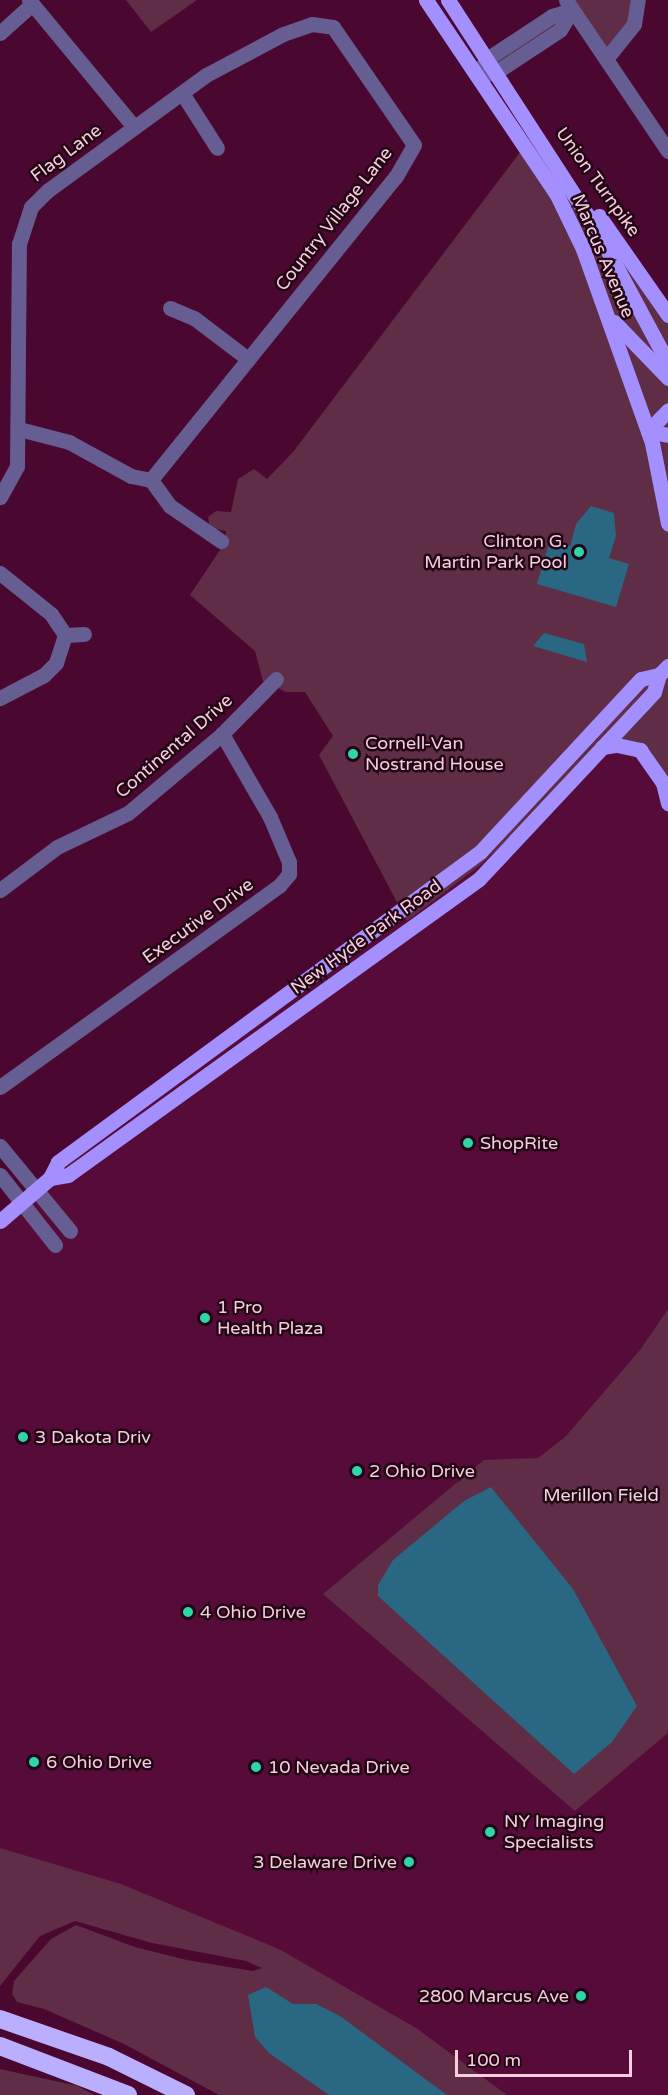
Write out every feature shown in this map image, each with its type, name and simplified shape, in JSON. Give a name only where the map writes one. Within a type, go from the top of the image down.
[{"type":"highway","points":[[0,2019],[109,2057],[186,2095]]},
{"type":"highway","points":[[0,2046],[128,2095]]},
{"type":"main road","name":"Marcus Avenue","points":[[426,0],[556,195],[583,249],[609,315],[650,437],[668,523]]},
{"type":"main road","name":"Marcus Avenue","points":[[448,0],[595,227],[668,363]]},
{"type":"main road","name":"Union Turnpike","points":[[491,66],[668,315]]},
{"type":"main road","points":[[609,315],[668,378]]},
{"type":"main road","points":[[650,437],[668,410]]},
{"type":"main road","points":[[650,437],[668,435]]},
{"type":"main road","points":[[650,437],[668,445]]},
{"type":"main road","name":"New Hyde Park Road","points":[[0,1221],[50,1178],[68,1175],[479,879],[654,692],[664,671]]},
{"type":"main road","name":"New Hyde Park Road","points":[[50,1178],[58,1162],[480,852],[641,680],[664,671]]},
{"type":"main road","points":[[602,747],[617,745],[640,750],[663,783],[668,803]]},
{"type":"street","points":[[606,58],[634,24],[638,0]]},
{"type":"street","points":[[0,33],[31,2],[134,127]]},
{"type":"street","points":[[477,76],[491,66],[560,30],[569,5]]},
{"type":"street","points":[[569,5],[668,151]]},
{"type":"street","name":"Country Village Lane","points":[[134,127],[182,93],[256,47],[283,34],[323,24],[339,33],[414,145],[396,176],[151,480]]},
{"type":"street","points":[[182,93],[217,148]]},
{"type":"street","name":"Flag Lane","points":[[0,496],[17,466],[19,429],[18,262],[23,222],[47,191],[134,127]]},
{"type":"street","points":[[170,308],[194,318],[248,360]]},
{"type":"street","points":[[19,429],[69,442],[131,476],[151,480],[170,506],[221,541]]},
{"type":"street","points":[[0,573],[51,614],[65,635]]},
{"type":"street","points":[[65,635],[84,634]]},
{"type":"street","points":[[0,698],[44,675],[56,663],[65,635]]},
{"type":"street","name":"Continental Drive","points":[[0,890],[57,847],[128,813],[222,734],[276,679]]},
{"type":"street","name":"Executive Drive","points":[[0,1087],[279,886],[289,874],[289,862],[270,818],[222,734]]},
{"type":"street","points":[[0,1146],[70,1232]]},
{"type":"street","points":[[0,1175],[55,1245]]},
{"type":"shaded area","points":[[630,746],[668,803],[668,1309],[640,1350],[565,1437],[538,1458],[484,1461],[575,1811],[668,1733],[668,2095],[494,2095],[275,1968],[0,1878],[0,1221],[35,1189],[127,1120],[482,864],[519,829],[582,758]]},
{"type":"green space","points":[[126,0],[197,0],[151,32]]},
{"type":"green space","points":[[566,0],[638,0],[637,13],[606,59],[572,10],[560,30],[496,72],[487,59],[552,16]]},
{"type":"green space","points":[[524,147],[557,179],[668,315],[668,803],[650,761],[602,747],[482,864],[407,921],[319,755],[333,736],[305,692],[286,692],[263,681],[255,651],[190,595],[220,550],[226,535],[226,531],[210,528],[208,517],[216,511],[231,512],[238,479],[254,469],[267,479],[293,452]]},
{"type":"green space","name":"Merillon Field","points":[[668,1309],[668,1733],[575,1811],[323,1594],[484,1460],[538,1458],[565,1437],[640,1350]]},
{"type":"green space","points":[[0,1848],[121,1884],[279,1949],[416,2028],[507,2095],[219,2095],[124,2044],[44,2009],[17,2002],[12,1994],[14,1981],[51,1939],[76,1925],[135,1947],[187,1960],[253,1971],[262,1968],[246,1961],[152,1943],[75,1921],[40,1936],[0,1986]]},
{"type":"green space","points":[[0,2069],[78,2086],[94,2095],[0,2095]]},
{"type":"water","name":"Clinton G. Martin Park Pool","points":[[591,506],[614,513],[616,536],[609,558],[629,564],[616,607],[537,584],[550,540],[570,546],[576,524]]},
{"type":"water","points":[[544,633],[584,644],[587,662],[533,646]]},
{"type":"water","points":[[491,1487],[573,1589],[637,1706],[612,1742],[574,1774],[378,1596],[378,1585],[393,1560],[464,1501]]},
{"type":"water","points":[[266,1987],[293,2004],[316,2004],[340,2016],[447,2095],[329,2095],[269,2053],[255,2037],[248,1995]]},
{"type":"place","name":"Clinton G. Martin Park Pool","points":[[579,552]]},
{"type":"place","name":"Cornell-Van Nostrand House","points":[[353,754]]},
{"type":"place","name":"ShopRite","points":[[468,1143]]},
{"type":"place","name":"1 Pro Health Plaza","points":[[205,1318]]},
{"type":"place","name":"3 Dakota Driv","points":[[23,1437]]},
{"type":"place","name":"2 Ohio Drive","points":[[357,1471]]},
{"type":"place","name":"4 Ohio Drive","points":[[188,1612]]},
{"type":"place","name":"6 Ohio Drive","points":[[34,1762]]},
{"type":"place","name":"10 Nevada Drive","points":[[256,1767]]},
{"type":"place","name":"NY Imaging Specialists","points":[[490,1832]]},
{"type":"place","name":"3 Delaware Drive","points":[[409,1862]]},
{"type":"place","name":"2800 Marcus Ave","points":[[581,1996]]}]
